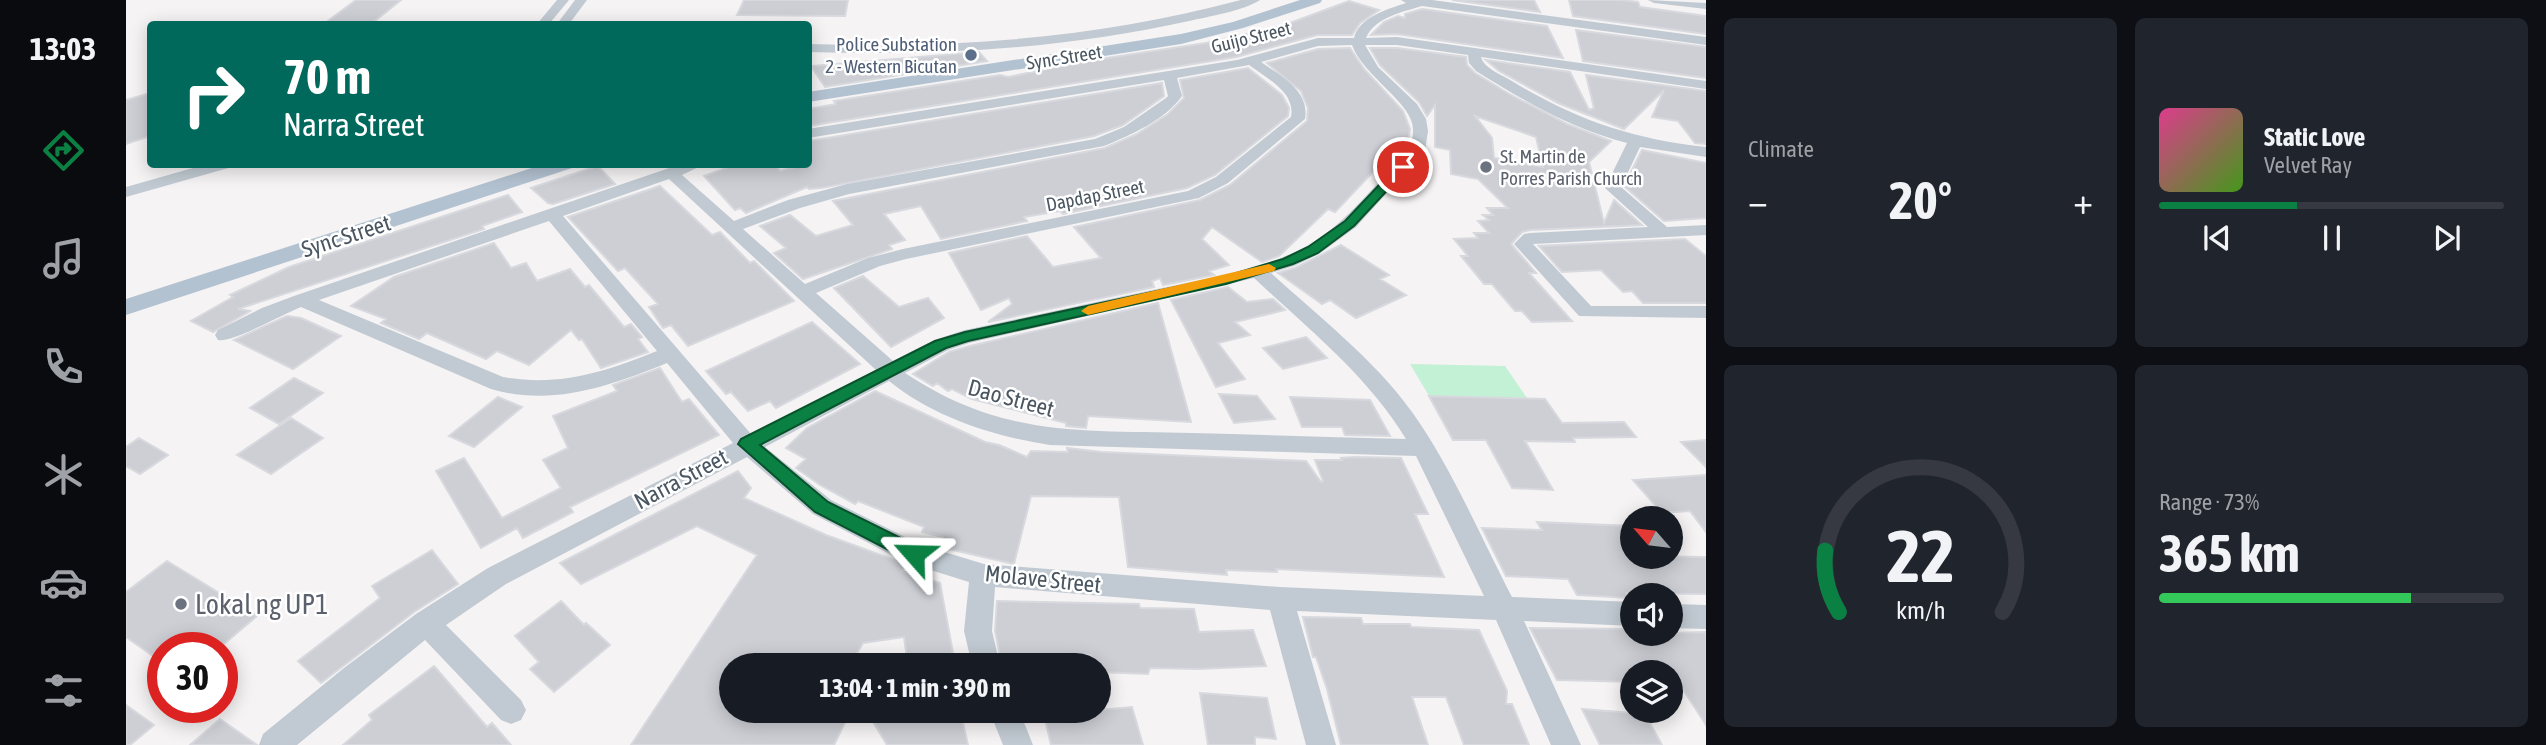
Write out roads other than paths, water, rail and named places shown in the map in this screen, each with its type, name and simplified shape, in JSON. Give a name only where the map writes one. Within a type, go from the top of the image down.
[{"type":"main road","name":"Sync Street","points":[[812,96],[1181,39],[1238,25],[1315,0]]},
{"type":"main road","name":"Sync Street","points":[[126,307],[553,168]]},
{"type":"street","points":[[546,21],[564,0]]},
{"type":"street","points":[[565,21],[582,0]]},
{"type":"street","points":[[812,48],[937,49],[1069,38],[1175,20],[1254,0]]},
{"type":"street","points":[[1654,0],[1706,6]]},
{"type":"street","points":[[1358,40],[1366,26],[1377,18],[1412,1],[1489,6],[1706,41]]},
{"type":"street","name":"Guijo Street","points":[[812,133],[1170,76],[1252,61],[1318,42],[1358,40],[1413,43],[1706,85]]},
{"type":"street","name":"Narra Street","points":[[274,745],[354,678],[426,623],[497,576],[941,345],[965,337],[1259,272],[1313,250],[1350,223],[1417,151],[1421,139],[1420,121],[1408,100],[1367,64],[1358,48],[1358,40]]},
{"type":"street","points":[[1474,51],[1476,63],[1481,68],[1547,109],[1584,126],[1635,142],[1706,152]]},
{"type":"street","name":"Dapdap Street","points":[[803,292],[874,262],[903,254],[1163,203],[1205,190],[1222,180],[1287,128],[1301,113],[1298,99],[1292,92],[1252,61]]},
{"type":"street","points":[[733,227],[794,204],[847,189],[1113,138],[1171,101],[1175,96],[1170,76]]},
{"type":"street","points":[[1635,142],[1613,188],[1664,232]]},
{"type":"street","points":[[126,181],[172,168]]},
{"type":"street","points":[[126,192],[212,168]]},
{"type":"street","points":[[225,335],[260,316],[301,300],[688,168]]},
{"type":"street","name":"Dao Street","points":[[672,174],[890,371],[927,398],[963,415],[1012,431],[1051,438],[1423,448]]},
{"type":"street","name":"Molave Street","points":[[553,215],[668,354],[747,444],[822,507],[914,554],[984,575],[1280,599],[1620,614]]},
{"type":"street","points":[[1706,230],[1530,238],[1522,244],[1585,311],[1706,312]]},
{"type":"street","points":[[1259,272],[1366,372],[1404,417],[1423,448],[1505,610],[1566,745]]},
{"type":"street","points":[[301,300],[499,384],[525,390],[555,390],[597,383],[668,354]]},
{"type":"street","points":[[983,653],[977,633],[977,607],[984,575]]},
{"type":"street","points":[[1280,599],[1321,745]]},
{"type":"street","points":[[1683,616],[1706,617]]},
{"type":"street","points":[[426,623],[511,710]]},
{"type":"street","points":[[1009,723],[1018,745]]},
{"type":"place","name":"Police Substation 2 - Western Bicutan","points":[[971,55]]},
{"type":"place","name":"St. Martin de Porres Parish Church","points":[[1486,167]]},
{"type":"place","name":"Lokal ng UP1","points":[[181,604]]}]
